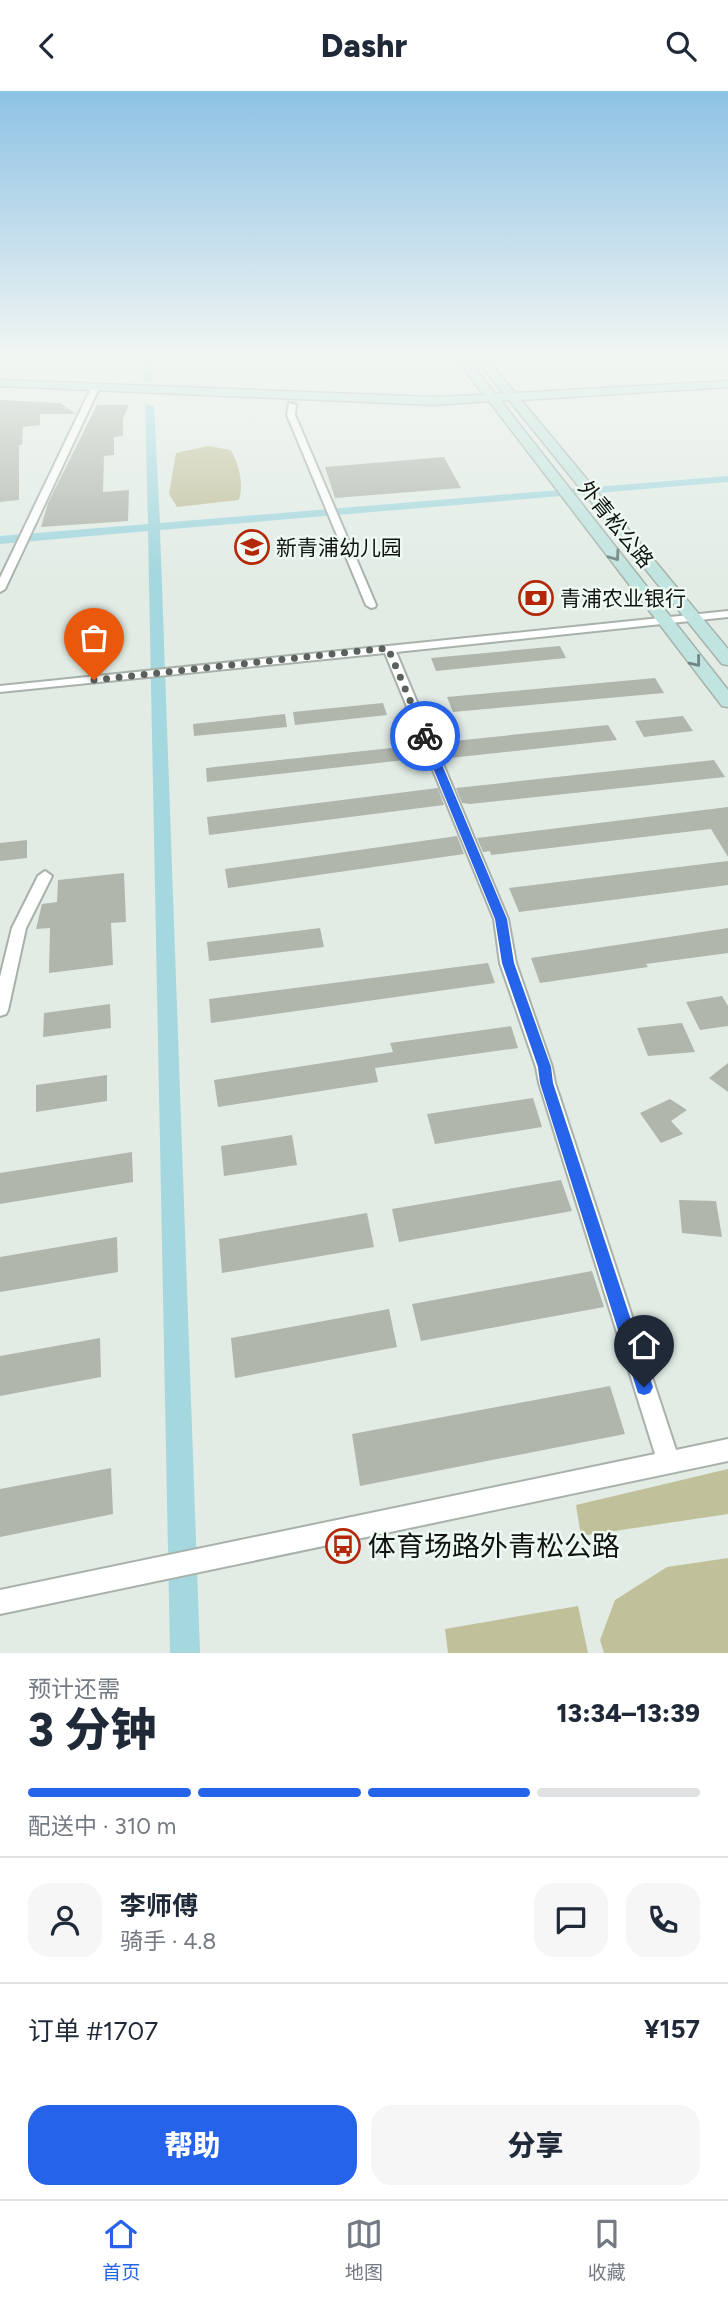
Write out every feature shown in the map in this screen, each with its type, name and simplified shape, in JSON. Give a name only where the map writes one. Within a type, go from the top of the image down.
[{"type":"main road","name":"外青松公路","points":[[516,428],[728,702]]},
{"type":"main road","name":"外青松公路","points":[[539,428],[728,660]]},
{"type":"street","points":[[0,589],[77,428]]},
{"type":"street","points":[[296,428],[370,605]]},
{"type":"street","points":[[0,689],[728,614]]},
{"type":"street","points":[[388,648],[501,919],[508,963],[544,1067],[669,1463]]},
{"type":"street","points":[[0,1010],[19,928],[45,876]]},
{"type":"street","points":[[0,1602],[728,1450]]},
{"type":"green space","points":[[208,446],[231,450],[240,474],[239,500],[177,507],[169,494],[176,453]]},
{"type":"green space","points":[[728,1469],[728,1514],[581,1536],[576,1505]]},
{"type":"green space","points":[[728,1558],[728,1653],[604,1653],[600,1640],[615,1600],[667,1567]]},
{"type":"green space","points":[[578,1606],[588,1653],[448,1653],[445,1629]]},
{"type":"building","points":[[0,428],[23,428],[22,445],[19,445],[19,500],[0,502]]},
{"type":"building","points":[[86,428],[123,428],[123,436],[114,437],[114,455],[104,456],[103,492],[129,490],[128,521],[41,527],[48,503]]},
{"type":"building","points":[[444,457],[461,488],[335,498],[325,467]]},
{"type":"building","points":[[560,646],[566,658],[436,671],[431,658]]},
{"type":"building","points":[[655,678],[664,693],[453,712],[447,697]]},
{"type":"building","points":[[383,703],[387,715],[295,725],[293,712]]},
{"type":"building","points":[[285,714],[287,727],[194,736],[193,724]]},
{"type":"building","points":[[683,716],[693,731],[644,737],[635,721]]},
{"type":"building","points":[[608,725],[617,740],[450,758],[444,742]]},
{"type":"building","points":[[419,745],[423,758],[207,782],[206,768]]},
{"type":"building","points":[[714,760],[725,777],[470,804],[462,803],[456,788]]},
{"type":"building","points":[[438,788],[444,805],[209,835],[207,817]]},
{"type":"building","points":[[728,807],[728,857],[711,829],[491,855],[490,851],[483,852],[477,838]]},
{"type":"building","points":[[457,836],[464,854],[228,888],[225,869]]},
{"type":"building","points":[[27,840],[27,858],[0,861],[0,843]]},
{"type":"building","points":[[728,861],[728,885],[519,912],[509,888]]},
{"type":"building","points":[[124,873],[126,922],[111,923],[113,965],[49,973],[50,928],[36,929],[42,904],[57,902],[58,880]]},
{"type":"building","points":[[320,928],[324,947],[209,961],[207,942]]},
{"type":"building","points":[[728,928],[728,953],[646,964],[648,967],[540,983],[531,958]]},
{"type":"building","points":[[488,963],[495,983],[211,1023],[209,999]]},
{"type":"building","points":[[722,996],[728,1006],[728,1026],[700,1030],[686,1002]]},
{"type":"building","points":[[110,1004],[111,1028],[43,1037],[44,1013]]},
{"type":"building","points":[[682,1023],[695,1052],[648,1056],[637,1028]]},
{"type":"building","points":[[511,1026],[518,1048],[375,1068],[378,1082],[218,1107],[214,1080],[393,1052],[390,1043]]},
{"type":"building","points":[[728,1063],[728,1092],[709,1078]]},
{"type":"building","points":[[107,1075],[107,1101],[36,1112],[36,1085]]},
{"type":"building","points":[[533,1098],[542,1127],[435,1144],[427,1114]]},
{"type":"building","points":[[670,1099],[687,1110],[671,1121],[683,1134],[661,1143],[640,1113]]},
{"type":"building","points":[[292,1135],[297,1165],[224,1176],[221,1146]]},
{"type":"building","points":[[132,1152],[133,1182],[0,1204],[0,1173]]},
{"type":"building","points":[[561,1180],[572,1211],[399,1242],[392,1209]]},
{"type":"building","points":[[679,1200],[716,1201],[722,1237],[682,1233]]},
{"type":"building","points":[[367,1213],[374,1247],[222,1273],[219,1239]]},
{"type":"building","points":[[117,1237],[118,1272],[0,1292],[0,1257]]},
{"type":"building","points":[[592,1271],[604,1307],[421,1341],[412,1304]]},
{"type":"building","points":[[389,1309],[397,1347],[235,1378],[231,1338]]},
{"type":"building","points":[[100,1338],[101,1377],[0,1396],[0,1356]]},
{"type":"building","points":[[610,1386],[625,1434],[360,1486],[352,1434]]},
{"type":"building","points":[[111,1468],[113,1514],[0,1537],[0,1489]]},
{"type":"waterway","points":[[150,428],[154,527]]},
{"type":"waterway","points":[[154,527],[728,479]]},
{"type":"waterway","points":[[0,540],[154,527]]},
{"type":"waterway","points":[[154,527],[185,1653]]},
{"type":"way so far","points":[[94,680],[388,648],[425,736]]},
{"type":"place","name":"新青浦幼儿园","points":[[252,547]]},
{"type":"place","name":"青浦农业银行","points":[[536,598]]},
{"type":"place","name":"体育场路外青松公路","points":[[343,1546]]},
{"type":"route","points":[[425,736],[501,919],[508,963],[544,1067],[644,1387]]}]
